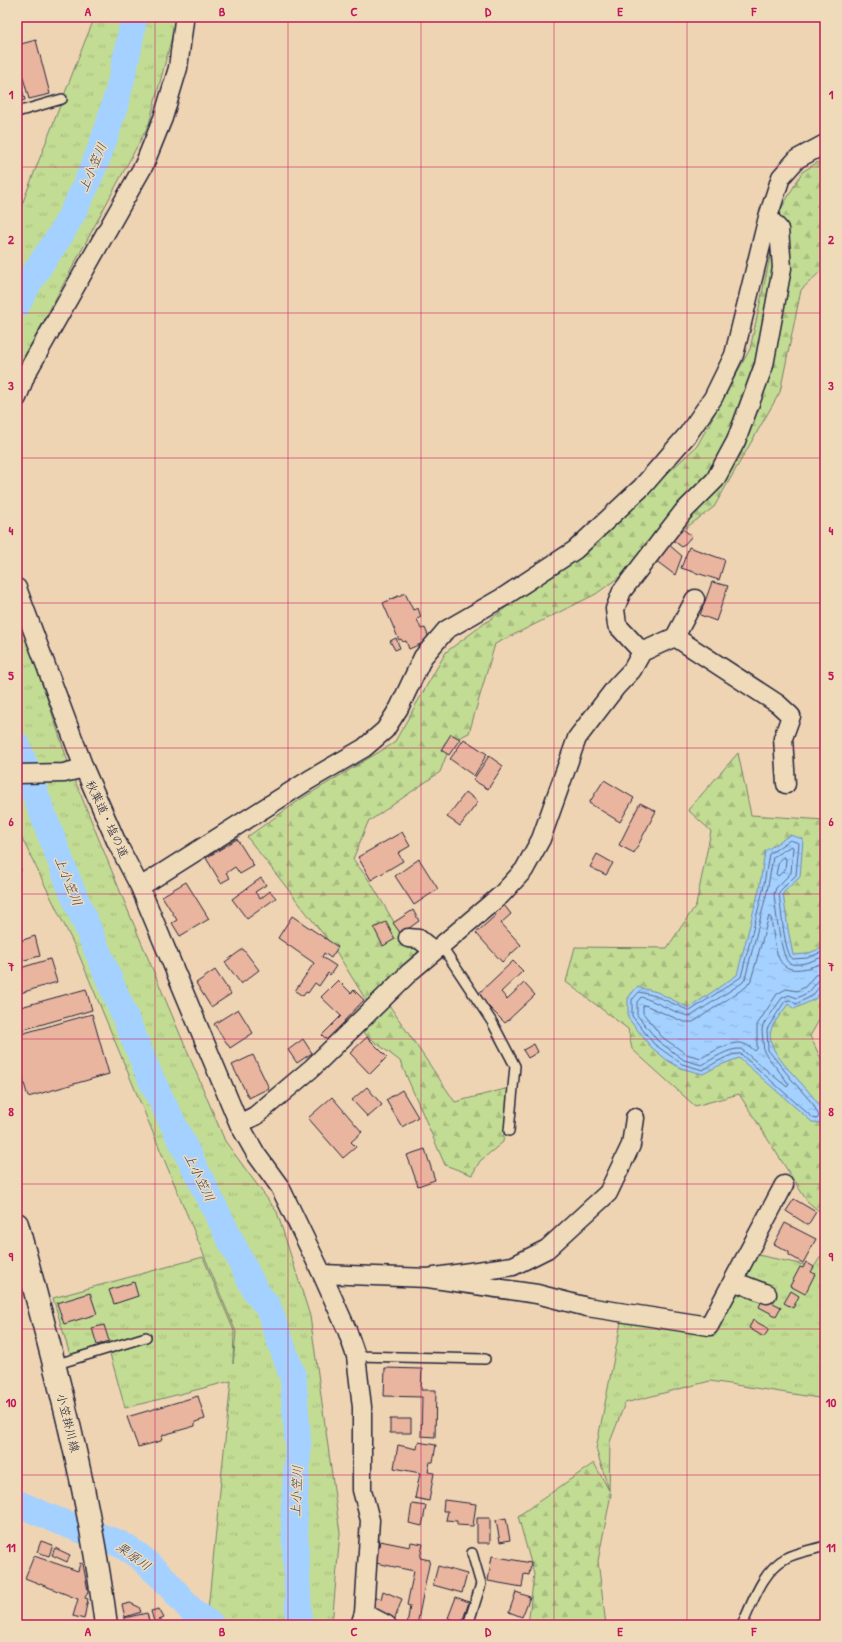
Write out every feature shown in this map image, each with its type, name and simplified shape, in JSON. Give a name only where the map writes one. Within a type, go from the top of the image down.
[{"type":"main road","name":"小笠掛川線","points":[[17,1224],[80,1469],[98,1563],[106,1625]]},
{"type":"street","points":[[17,398],[26,374],[144,165],[163,118],[178,68],[184,21]]},
{"type":"street","points":[[140,887],[309,780],[364,748],[385,730],[399,708],[423,657],[446,630],[505,596],[574,550],[642,487],[688,434],[713,398],[734,355],[768,216],[781,177],[797,159],[825,144]]},
{"type":"street","points":[[642,652],[617,625],[615,609],[622,591],[683,512],[715,480],[736,441],[764,365],[782,268],[779,229],[768,216]]},
{"type":"street","points":[[17,588],[84,768]]},
{"type":"street","points":[[239,1124],[255,1116],[312,1068],[410,972],[501,895],[524,870],[541,839],[577,738],[616,687],[632,670],[642,652],[675,637],[695,599]]},
{"type":"street","points":[[675,637],[778,704],[791,716],[783,738],[786,784]]},
{"type":"street","name":"秋葉道・塩の道","points":[[17,774],[64,773],[84,768],[116,841],[140,887],[239,1124],[256,1154],[280,1187],[347,1330],[356,1356],[362,1407],[362,1490],[370,1520],[362,1619]]},
{"type":"street","points":[[408,938],[419,939],[437,948]]},
{"type":"street","points":[[428,1278],[514,1266],[547,1249],[608,1193],[631,1145],[635,1118]]},
{"type":"street","points":[[322,1274],[428,1278],[537,1294],[587,1307],[709,1326],[784,1185]]},
{"type":"street","points":[[733,1281],[767,1294]]},
{"type":"street","points":[[362,1619],[387,1625]]},
{"type":"lane","points":[[17,112],[62,100]]},
{"type":"lane","points":[[437,948],[492,1022],[515,1066],[509,1131]]},
{"type":"lane","points":[[54,1365],[146,1337]]},
{"type":"lane","points":[[356,1356],[485,1359]]},
{"type":"lane","points":[[742,1625],[764,1578],[776,1565],[786,1558],[825,1546]]},
{"type":"lane","points":[[468,1625],[481,1584],[472,1553]]},
{"type":"green space","points":[[95,17],[174,17],[175,25],[149,124],[17,371],[17,217]]},
{"type":"green space","points":[[825,158],[825,267],[801,290],[780,392],[714,507],[596,594],[495,644],[469,733],[452,741],[440,772],[368,822],[353,859],[371,883],[401,934],[434,947],[369,1005],[334,948],[247,837],[301,799],[394,743],[446,652],[589,546],[697,446],[750,349],[780,211],[802,172]]},
{"type":"green space","points":[[17,607],[71,771],[129,913],[225,1141],[277,1212],[310,1316],[340,1533],[332,1625],[209,1625],[207,1620],[231,1381],[125,1408],[107,1343],[70,1355],[53,1298],[203,1257],[234,1331],[233,1364],[236,1332],[79,955],[17,828]]},
{"type":"green space","points":[[738,753],[751,815],[825,820],[825,1010],[810,1036],[825,1067],[825,1216],[807,1201],[739,1094],[695,1106],[632,1049],[628,1029],[566,982],[575,947],[667,948],[696,905],[711,831],[688,810]]},
{"type":"green space","points":[[389,1005],[455,1102],[509,1088],[503,1142],[480,1161],[472,1175],[445,1165],[400,1061],[362,1032]]},
{"type":"green space","points":[[825,1250],[825,1399],[710,1381],[625,1403],[610,1442],[609,1490],[596,1449],[623,1312],[703,1320],[744,1252],[814,1267]]},
{"type":"green space","points":[[594,1463],[611,1494],[598,1561],[606,1625],[528,1625],[534,1574],[518,1516]]},
{"type":"water","points":[[790,835],[803,839],[800,877],[783,893],[793,955],[806,954],[825,947],[825,986],[815,999],[794,1009],[788,1004],[772,1027],[771,1041],[776,1053],[784,1064],[815,1100],[822,1112],[825,1123],[812,1122],[739,1058],[718,1066],[703,1074],[680,1068],[651,1047],[628,1018],[628,998],[637,987],[657,992],[689,1008],[737,975],[759,890],[765,851]]},
{"type":"building","points":[[36,40],[50,94],[29,99],[17,56],[17,45]]},
{"type":"building","points":[[17,69],[25,100],[17,102]]},
{"type":"building","points":[[680,527],[692,536],[682,547],[670,538]]},
{"type":"building","points":[[668,544],[682,556],[675,575],[655,560]]},
{"type":"building","points":[[689,547],[725,560],[719,580],[681,568]]},
{"type":"building","points":[[712,582],[728,586],[716,621],[700,615]]},
{"type":"building","points":[[405,593],[413,610],[418,608],[421,617],[417,619],[421,629],[425,628],[430,640],[409,649],[406,641],[403,642],[401,639],[399,640],[383,603]]},
{"type":"building","points":[[396,638],[400,648],[395,650],[390,641]]},
{"type":"building","points":[[451,734],[460,739],[449,755],[441,750]]},
{"type":"building","points":[[464,739],[487,754],[474,776],[450,759]]},
{"type":"building","points":[[489,756],[503,766],[488,789],[473,780]]},
{"type":"building","points":[[604,780],[634,798],[620,822],[589,803]]},
{"type":"building","points":[[466,792],[478,802],[460,826],[447,817]]},
{"type":"building","points":[[640,803],[656,811],[634,853],[619,845]]},
{"type":"building","points":[[402,832],[410,846],[398,853],[403,861],[371,880],[358,857]]},
{"type":"building","points":[[237,839],[254,866],[240,874],[235,867],[226,873],[230,878],[221,883],[206,858]]},
{"type":"building","points":[[17,854],[21,871],[17,872]]},
{"type":"building","points":[[597,854],[613,863],[606,875],[590,867]]},
{"type":"building","points":[[419,859],[438,889],[414,905],[395,876]]},
{"type":"building","points":[[261,878],[266,885],[255,892],[260,899],[270,891],[276,898],[247,919],[232,899]]},
{"type":"building","points":[[186,882],[209,919],[180,936],[172,923],[177,920],[162,896]]},
{"type":"building","points":[[504,905],[511,914],[501,923],[521,945],[502,962],[476,933],[496,915],[495,913]]},
{"type":"building","points":[[413,910],[419,921],[401,934],[393,923]]},
{"type":"building","points":[[292,916],[338,947],[331,958],[324,953],[322,957],[336,966],[330,975],[328,973],[319,986],[315,983],[308,993],[306,992],[303,996],[295,991],[314,963],[278,938]]},
{"type":"building","points":[[386,922],[395,939],[383,946],[374,928]]},
{"type":"building","points":[[35,936],[40,956],[17,962],[17,942]]},
{"type":"building","points":[[243,949],[259,970],[241,984],[225,962]]},
{"type":"building","points":[[50,959],[57,982],[17,994],[17,969]]},
{"type":"building","points":[[513,961],[523,971],[501,992],[507,999],[524,983],[535,995],[505,1023],[477,995]]},
{"type":"building","points":[[215,970],[231,994],[211,1007],[196,983]]},
{"type":"building","points":[[338,980],[351,993],[354,990],[364,1000],[344,1021],[348,1024],[330,1043],[322,1035],[341,1016],[321,997]]},
{"type":"building","points":[[86,989],[92,1010],[22,1030],[17,1008]]},
{"type":"building","points":[[238,1009],[253,1033],[230,1048],[214,1024]]},
{"type":"building","points":[[92,1014],[109,1074],[28,1097],[17,1059],[17,1035]]},
{"type":"building","points":[[367,1037],[387,1057],[370,1074],[350,1053]]},
{"type":"building","points":[[303,1039],[312,1053],[297,1063],[288,1050]]},
{"type":"building","points":[[534,1044],[538,1052],[528,1058],[523,1050]]},
{"type":"building","points":[[253,1055],[269,1088],[249,1098],[232,1065]]},
{"type":"building","points":[[367,1087],[382,1105],[368,1117],[352,1100]]},
{"type":"building","points":[[402,1090],[418,1117],[402,1127],[386,1100]]},
{"type":"building","points":[[332,1097],[362,1132],[351,1142],[356,1147],[343,1158],[308,1118]]},
{"type":"building","points":[[425,1149],[435,1180],[418,1186],[407,1155]]},
{"type":"building","points":[[794,1199],[816,1212],[808,1225],[786,1211]]},
{"type":"building","points":[[785,1223],[816,1239],[803,1263],[789,1255],[789,1252],[774,1244]]},
{"type":"building","points":[[806,1262],[814,1267],[811,1272],[815,1274],[805,1294],[790,1286],[800,1267],[803,1268]]},
{"type":"building","points":[[134,1282],[138,1296],[114,1304],[109,1290]]},
{"type":"building","points":[[791,1291],[799,1296],[793,1308],[784,1303]]},
{"type":"building","points":[[90,1293],[97,1314],[64,1324],[57,1303]]},
{"type":"building","points":[[763,1298],[781,1307],[776,1316],[759,1307]]},
{"type":"building","points":[[753,1320],[769,1329],[764,1337],[749,1328]]},
{"type":"building","points":[[104,1325],[109,1341],[97,1345],[92,1328]]},
{"type":"building","points":[[385,1368],[422,1369],[421,1390],[436,1390],[435,1437],[421,1436],[422,1397],[384,1396]]},
{"type":"building","points":[[198,1396],[205,1419],[195,1422],[195,1426],[163,1435],[161,1441],[138,1447],[127,1417]]},
{"type":"building","points":[[390,1419],[411,1419],[411,1433],[390,1433]]},
{"type":"building","points":[[418,1442],[436,1445],[433,1462],[430,1462],[428,1472],[434,1473],[429,1501],[415,1498],[420,1473],[394,1468],[398,1445],[417,1449]]},
{"type":"building","points":[[444,1500],[476,1504],[473,1526],[457,1525],[457,1521],[446,1520],[448,1511],[443,1511]]},
{"type":"building","points":[[412,1504],[426,1506],[422,1526],[409,1523]]},
{"type":"building","points":[[477,1518],[490,1518],[490,1543],[477,1543]]},
{"type":"building","points":[[506,1518],[510,1540],[500,1542],[496,1520]]},
{"type":"building","points":[[41,1541],[53,1545],[49,1556],[37,1552]]},
{"type":"building","points":[[380,1541],[410,1547],[411,1542],[423,1544],[420,1558],[430,1560],[417,1625],[407,1625],[410,1606],[407,1605],[414,1571],[376,1563]]},
{"type":"building","points":[[55,1548],[70,1555],[67,1562],[52,1555]]},
{"type":"building","points":[[34,1556],[78,1571],[80,1563],[83,1564],[88,1591],[85,1598],[88,1599],[84,1619],[73,1616],[78,1599],[25,1578]]},
{"type":"building","points":[[492,1556],[531,1563],[529,1575],[524,1574],[522,1587],[488,1581]]},
{"type":"building","points":[[438,1566],[467,1574],[462,1593],[433,1585]]},
{"type":"building","points":[[383,1591],[402,1599],[394,1621],[371,1612],[377,1597],[381,1599]]},
{"type":"building","points":[[516,1592],[530,1597],[522,1617],[509,1612]]},
{"type":"building","points":[[456,1597],[469,1602],[461,1625],[451,1625],[453,1620],[448,1618]]},
{"type":"building","points":[[130,1603],[139,1607],[141,1612],[125,1617],[122,1605]]},
{"type":"building","points":[[159,1609],[164,1618],[154,1622],[151,1611]]},
{"type":"building","points":[[147,1613],[150,1625],[126,1625],[124,1618]]},
{"type":"waterway","name":"上小笠川","points":[[17,305],[32,277],[62,232],[88,181],[108,128],[116,100],[134,17]]},
{"type":"waterway","name":"上小笠川","points":[[17,745],[68,881],[151,1079],[255,1290],[268,1307],[293,1377],[298,1445],[294,1514],[299,1625]]},
{"type":"waterway","name":"栗原川","points":[[17,1503],[58,1521],[120,1544],[139,1556],[163,1578],[193,1612],[211,1625]]}]
